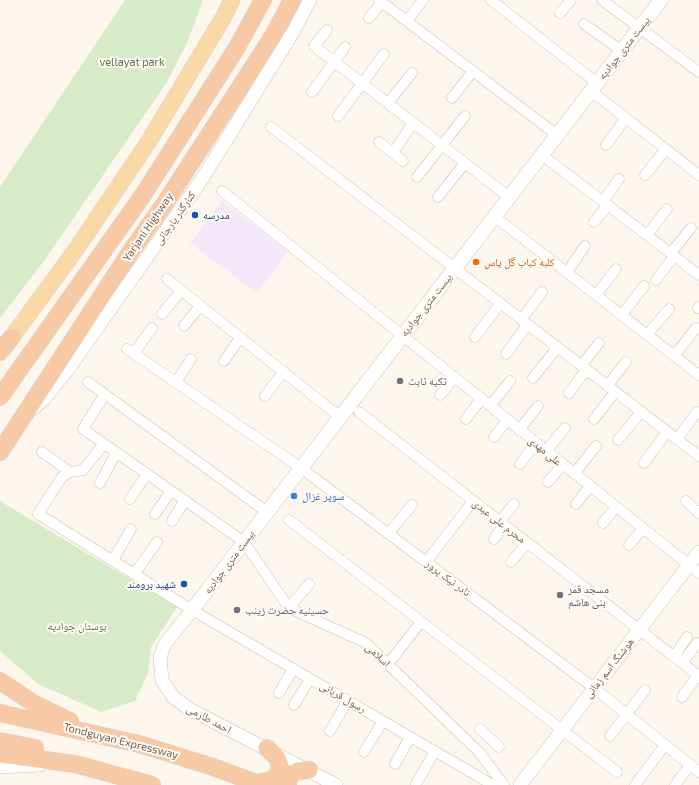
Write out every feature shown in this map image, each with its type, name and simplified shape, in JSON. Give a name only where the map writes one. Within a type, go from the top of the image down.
[{"type":"highway","name":"Yarjani Highway","points":[[0,397],[143,195],[236,49],[263,0]]},
{"type":"highway","points":[[288,7],[301,0]]},
{"type":"highway","name":"Yarjani Highway","points":[[0,452],[273,36],[288,7]]},
{"type":"highway","points":[[0,434],[37,377],[97,303]]},
{"type":"highway","points":[[0,352],[12,336]]},
{"type":"highway","points":[[0,681],[33,703],[100,735]]},
{"type":"highway","name":"Tondguyan Expressway","points":[[0,713],[139,744],[210,766],[259,784]]},
{"type":"highway","points":[[0,741],[73,759],[147,784]]},
{"type":"highway","points":[[259,784],[271,780],[280,773],[281,769],[277,758],[267,748]]},
{"type":"highway","points":[[0,754],[73,759]]},
{"type":"highway","points":[[288,785],[287,781],[292,774],[298,771],[309,770]]},
{"type":"main road","points":[[12,336],[77,248],[149,141],[223,18],[232,0]]},
{"type":"main road","name":"بیست متری جوادیه","points":[[192,610],[659,1]]},
{"type":"street","name":"کنارگذر یارجانی","points":[[19,422],[45,398],[69,368],[202,180],[293,32],[310,0]]},
{"type":"street","points":[[407,21],[423,0]]},
{"type":"street","points":[[492,0],[594,87],[626,118],[699,175]]},
{"type":"street","points":[[560,13],[571,0]]},
{"type":"street","points":[[602,0],[699,72]]},
{"type":"street","points":[[368,18],[381,1],[557,135]]},
{"type":"street","points":[[584,24],[622,51]]},
{"type":"street","points":[[327,30],[314,46],[509,197]]},
{"type":"street","points":[[312,92],[345,47]]},
{"type":"street","points":[[338,116],[384,54]]},
{"type":"street","points":[[452,98],[473,71]]},
{"type":"street","points":[[388,103],[412,73]]},
{"type":"street","points":[[417,177],[465,116]]},
{"type":"street","points":[[606,145],[626,118]]},
{"type":"street","points":[[393,153],[413,123]]},
{"type":"street","points":[[271,127],[699,456]]},
{"type":"street","points":[[379,142],[403,160]]},
{"type":"street","points":[[645,175],[666,149]]},
{"type":"street","points":[[542,154],[699,275]]},
{"type":"street","points":[[438,197],[465,163]]},
{"type":"street","points":[[594,222],[619,179]]},
{"type":"street","name":"علی مهدی","points":[[222,191],[481,400],[694,569]]},
{"type":"street","points":[[647,235],[667,209]]},
{"type":"street","points":[[494,216],[699,375]]},
{"type":"street","points":[[656,280],[691,228]]},
{"type":"street","points":[[567,272],[585,246]]},
{"type":"street","points":[[596,295],[616,269]]},
{"type":"street","points":[[167,280],[340,417]]},
{"type":"street","points":[[622,315],[644,286]]},
{"type":"street","points":[[162,314],[181,291]]},
{"type":"street","points":[[506,354],[542,292]]},
{"type":"street","points":[[475,337],[500,304]]},
{"type":"street","points":[[184,326],[200,306]]},
{"type":"street","points":[[647,335],[669,308]]},
{"type":"street","name":"نادر نیک پرور","points":[[152,328],[131,351],[301,468],[594,688],[699,772]]},
{"type":"street","points":[[674,356],[696,328]]},
{"type":"street","points":[[224,361],[240,338]]},
{"type":"street","points":[[568,393],[599,343]]},
{"type":"street","points":[[533,378],[557,348]]},
{"type":"street","points":[[176,382],[191,359]]},
{"type":"street","points":[[594,419],[626,362]]},
{"type":"street","points":[[265,396],[283,372]]},
{"type":"street","points":[[440,395],[454,378]]},
{"type":"street","points":[[490,406],[510,381]]},
{"type":"street","points":[[88,382],[267,512]]},
{"type":"street","points":[[105,394],[83,429],[244,542],[289,608],[309,584]]},
{"type":"street","points":[[466,420],[481,400]]},
{"type":"street","points":[[519,430],[538,406]]},
{"type":"street","name":"محرم علی عبدی","points":[[359,412],[698,676]]},
{"type":"street","points":[[618,440],[641,412]]},
{"type":"street","points":[[677,439],[697,412]]},
{"type":"street","points":[[494,437],[507,420]]},
{"type":"street","points":[[546,451],[565,428]]},
{"type":"street","points":[[644,462],[667,432]]},
{"type":"street","points":[[520,464],[536,443]]},
{"type":"street","points":[[42,452],[70,472],[83,470],[104,444]]},
{"type":"street","points":[[574,474],[596,446]]},
{"type":"street","points":[[100,483],[116,453]]},
{"type":"street","points":[[548,482],[562,464]]},
{"type":"street","name":"رسول قربانی","points":[[70,472],[62,477],[38,514],[135,573],[192,610],[493,785]]},
{"type":"street","points":[[130,499],[147,474]]},
{"type":"street","points":[[576,504],[590,486]]},
{"type":"street","points":[[155,514],[171,490]]},
{"type":"street","points":[[172,520],[185,500]]},
{"type":"street","points":[[426,562],[473,501]]},
{"type":"street","points":[[686,501],[699,514]]},
{"type":"street","points":[[494,539],[514,504]]},
{"type":"street","points":[[388,534],[412,505]]},
{"type":"street","points":[[603,523],[616,507]]},
{"type":"street","points":[[289,520],[561,731],[617,772]]},
{"type":"street","points":[[113,560],[131,529]]},
{"type":"street","points":[[629,545],[643,529]]},
{"type":"street","points":[[135,573],[157,542]]},
{"type":"street","points":[[511,562],[527,543]]},
{"type":"street","name":"هوشنگ اسم زمانی","points":[[520,785],[639,630],[694,569],[699,552]]},
{"type":"street","name":"اسلامی","points":[[289,608],[360,638],[478,751],[504,785]]},
{"type":"street","name":"احمد طارمی","points":[[192,610],[165,644],[160,657],[162,680],[173,697],[191,710],[336,785]]},
{"type":"street","points":[[388,664],[421,622]]},
{"type":"street","points":[[678,660],[687,637]]},
{"type":"street","points":[[678,660],[697,643],[699,644]]},
{"type":"street","points":[[279,693],[293,669]]},
{"type":"street","points":[[682,697],[698,676]]},
{"type":"street","points":[[294,704],[310,678]]},
{"type":"street","points":[[610,736],[645,690]]},
{"type":"street","points":[[330,731],[348,700]]},
{"type":"street","points":[[364,752],[383,721]]},
{"type":"street","points":[[480,729],[499,747]]},
{"type":"street","points":[[395,764],[410,737]]},
{"type":"street","points":[[478,751],[490,739]]},
{"type":"street","points":[[635,785],[666,745]]},
{"type":"street","points":[[416,784],[435,751]]},
{"type":"street","points":[[0,767],[73,759]]},
{"type":"street","points":[[674,785],[690,764]]},
{"type":"shaded area","points":[[222,201],[288,251],[257,293],[190,243]]},
{"type":"green space","name":"vellayat park","points":[[125,0],[203,0],[187,43],[167,82],[44,261],[0,318],[0,187]]},
{"type":"green space","name":"بوستان جوادیه","points":[[0,501],[177,607],[151,647],[148,673],[135,701],[101,712],[38,684],[0,651]]},
{"type":"place","name":"مدرسه","points":[[195,215]]},
{"type":"place","name":"کلبه کباب گل یاس","points":[[476,262]]},
{"type":"place","name":"تکیه ثابت","points":[[400,381]]},
{"type":"place","name":"سوپر غزال","points":[[294,496]]},
{"type":"place","name":"شهید برومند","points":[[184,584]]},
{"type":"place","name":"مسجد قمر بنی هاشم","points":[[560,595]]},
{"type":"place","name":"حسینیه حضرت زینب","points":[[237,610]]}]
